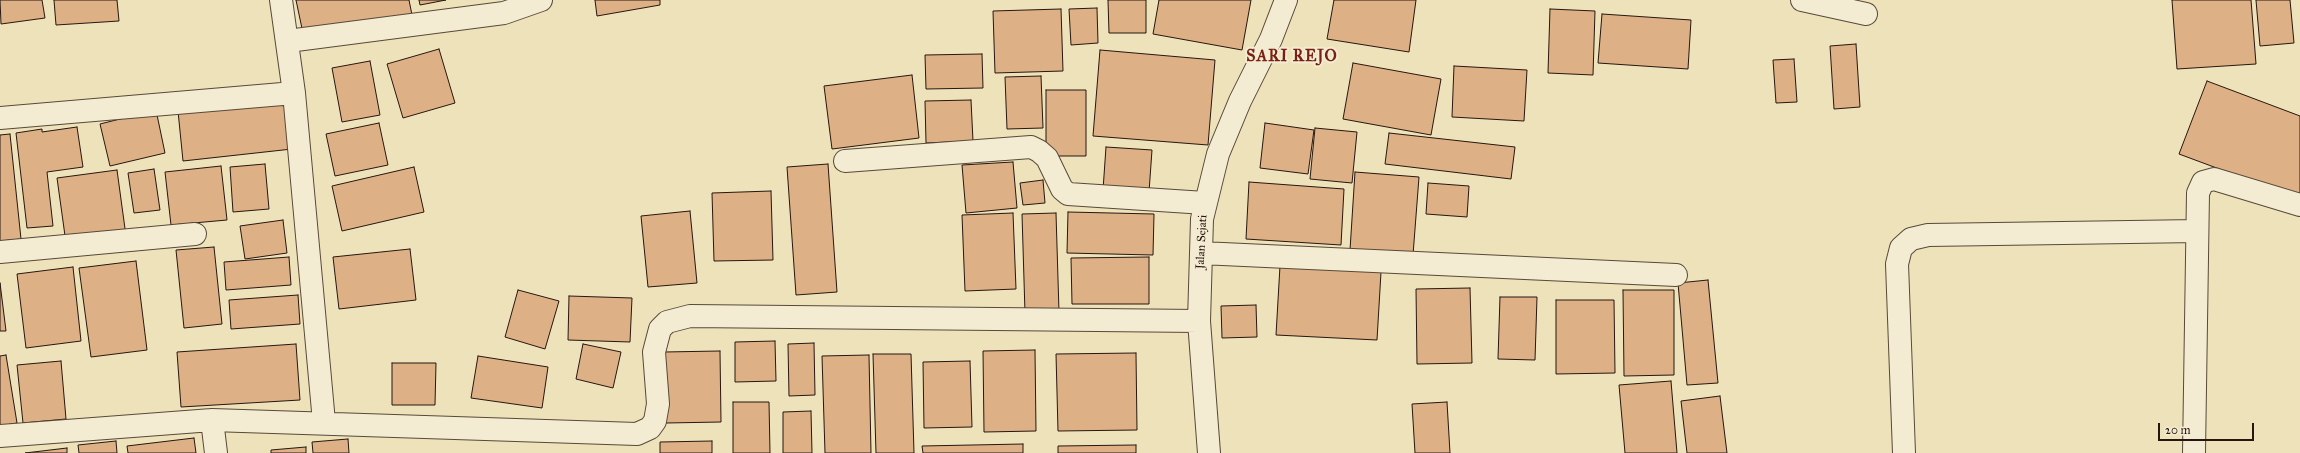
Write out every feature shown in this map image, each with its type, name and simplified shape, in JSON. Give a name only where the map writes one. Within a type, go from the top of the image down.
[{"type":"street","points":[[282,0],[294,93],[324,422]]},
{"type":"street","points":[[288,41],[504,13],[541,0]]},
{"type":"street","name":"Jalan Sejati","points":[[1209,453],[1200,321],[1202,219],[1218,154],[1240,101],[1271,39],[1286,0]]},
{"type":"street","points":[[1802,0],[1866,14]]},
{"type":"street","points":[[0,118],[294,93]]},
{"type":"street","points":[[844,161],[1031,147],[1039,151],[1047,158],[1062,189],[1068,194],[1205,203]]},
{"type":"street","points":[[2194,453],[2198,193],[2203,182],[2214,179],[2300,205]]},
{"type":"street","points":[[1904,453],[1897,264],[1901,248],[1911,239],[1928,235],[2197,231]]},
{"type":"street","points":[[0,252],[195,234]]},
{"type":"street","points":[[1201,253],[1676,275]]},
{"type":"street","points":[[0,436],[212,420],[324,422],[622,435],[637,434],[650,428],[655,421],[658,404],[654,352],[660,329],[667,322],[690,316],[1200,321]]},
{"type":"street","points":[[212,420],[216,453]]},
{"type":"building","points":[[0,0],[42,0],[45,18],[1,24]]},
{"type":"building","points":[[54,0],[117,0],[119,21],[56,25]]},
{"type":"building","points":[[296,0],[409,0],[412,15],[304,38]]},
{"type":"building","points":[[419,0],[446,0],[420,5]]},
{"type":"building","points":[[595,0],[660,0],[660,5],[597,16]]},
{"type":"building","points":[[1108,0],[1146,0],[1146,33],[1109,33]]},
{"type":"building","points":[[1159,0],[1251,0],[1242,50],[1153,34]]},
{"type":"building","points":[[1334,0],[1416,0],[1409,52],[1327,39]]},
{"type":"building","points":[[2172,0],[2251,0],[2256,64],[2177,69]]},
{"type":"building","points":[[2256,0],[2290,0],[2294,43],[2260,46]]},
{"type":"building","points":[[1097,8],[1098,43],[1071,45],[1069,9]]},
{"type":"building","points":[[1061,9],[1063,71],[995,73],[993,11]]},
{"type":"building","points":[[1550,9],[1595,11],[1593,75],[1548,73]]},
{"type":"building","points":[[1602,14],[1691,20],[1688,69],[1598,63]]},
{"type":"building","points":[[1856,44],[1860,107],[1834,109],[1830,46]]},
{"type":"building","points":[[439,49],[455,103],[403,118],[387,64]]},
{"type":"building","points":[[1100,50],[1215,60],[1208,145],[1093,136]]},
{"type":"building","points":[[982,54],[983,88],[926,89],[925,55]]},
{"type":"building","points":[[1794,59],[1797,102],[1776,103],[1773,60]]},
{"type":"building","points":[[370,61],[380,115],[342,122],[332,68]]},
{"type":"building","points":[[1353,63],[1441,79],[1431,135],[1343,119]]},
{"type":"building","points":[[1454,66],[1527,70],[1524,121],[1452,117]]},
{"type":"building","points":[[912,75],[919,138],[832,149],[824,86]]},
{"type":"building","points":[[1041,76],[1043,128],[1007,129],[1005,77]]},
{"type":"building","points":[[2207,81],[2300,116],[2300,199],[2179,154]]},
{"type":"building","points":[[1046,90],[1086,90],[1086,156],[1046,156]]},
{"type":"building","points":[[286,99],[292,149],[183,161],[178,111]]},
{"type":"building","points":[[971,100],[973,141],[926,143],[925,101]]},
{"type":"building","points":[[156,110],[165,153],[110,166],[100,124]]},
{"type":"building","points":[[379,123],[388,165],[335,176],[326,134]]},
{"type":"building","points":[[1265,123],[1314,130],[1308,174],[1260,168]]},
{"type":"building","points":[[77,127],[83,167],[47,172],[53,226],[27,228],[16,133],[42,129],[42,132]]},
{"type":"building","points":[[1315,128],[1357,132],[1352,183],[1310,179]]},
{"type":"building","points":[[1389,133],[1515,147],[1511,179],[1385,164]]},
{"type":"building","points":[[10,134],[21,239],[0,241],[0,135]]},
{"type":"building","points":[[1106,147],[1152,150],[1149,192],[1103,190]]},
{"type":"building","points":[[1013,162],[1017,208],[966,213],[962,165]]},
{"type":"building","points":[[265,164],[269,209],[233,212],[230,167]]},
{"type":"building","points":[[828,164],[837,292],[796,295],[787,167]]},
{"type":"building","points":[[221,166],[227,220],[171,225],[165,172]]},
{"type":"building","points":[[414,167],[424,212],[342,231],[332,186]]},
{"type":"building","points":[[154,169],[160,210],[134,213],[128,173]]},
{"type":"building","points":[[117,170],[126,236],[66,243],[57,178]]},
{"type":"building","points":[[1355,172],[1419,177],[1413,255],[1350,250]]},
{"type":"building","points":[[1043,180],[1045,203],[1023,205],[1020,183]]},
{"type":"building","points":[[1249,182],[1344,189],[1341,245],[1246,239]]},
{"type":"building","points":[[1428,183],[1469,186],[1467,217],[1426,214]]},
{"type":"building","points":[[771,191],[773,260],[714,261],[712,193]]},
{"type":"building","points":[[690,211],[697,283],[648,287],[641,216]]},
{"type":"building","points":[[1068,212],[1154,214],[1153,255],[1067,253]]},
{"type":"building","points":[[1013,213],[1016,289],[965,291],[962,215]]},
{"type":"building","points":[[1056,213],[1059,312],[1025,313],[1022,214]]},
{"type":"building","points":[[283,220],[287,253],[245,259],[240,226]]},
{"type":"building","points":[[214,247],[222,324],[184,328],[176,250]]},
{"type":"building","points":[[410,249],[416,300],[339,309],[333,257]]},
{"type":"building","points":[[289,257],[291,285],[226,290],[224,262]]},
{"type":"building","points":[[1149,257],[1149,304],[1072,304],[1071,258]]},
{"type":"building","points":[[136,261],[147,350],[91,357],[79,268]]},
{"type":"building","points":[[1280,266],[1381,272],[1377,340],[1276,335]]},
{"type":"building","points":[[73,267],[81,341],[26,348],[17,274]]},
{"type":"building","points":[[1708,280],[1718,383],[1687,385],[1678,283]]},
{"type":"building","points":[[0,283],[6,331],[0,331]]},
{"type":"building","points":[[1470,288],[1472,363],[1417,364],[1416,289]]},
{"type":"building","points":[[518,290],[559,301],[545,349],[505,337]]},
{"type":"building","points":[[1623,290],[1674,290],[1674,375],[1624,376]]},
{"type":"building","points":[[298,295],[300,324],[231,329],[229,300]]},
{"type":"building","points":[[569,296],[632,298],[630,342],[568,340]]},
{"type":"building","points":[[1500,297],[1537,297],[1535,360],[1498,359]]},
{"type":"building","points":[[1556,300],[1614,300],[1615,373],[1556,374]]},
{"type":"building","points":[[1256,305],[1257,337],[1222,338],[1221,306]]},
{"type":"building","points":[[775,341],[776,381],[735,382],[735,342]]},
{"type":"building","points":[[814,343],[815,395],[789,396],[788,344]]},
{"type":"building","points":[[296,344],[300,400],[181,407],[177,352]]},
{"type":"building","points":[[583,344],[621,352],[613,388],[576,379]]},
{"type":"building","points":[[1035,350],[1036,431],[984,432],[983,351]]},
{"type":"building","points":[[720,351],[721,422],[666,423],[664,352]]},
{"type":"building","points":[[1136,353],[1137,430],[1058,431],[1056,354]]},
{"type":"building","points":[[873,354],[911,354],[914,453],[876,453]]},
{"type":"building","points":[[6,355],[17,423],[0,426],[0,356]]},
{"type":"building","points":[[869,355],[871,453],[825,453],[822,356]]},
{"type":"building","points":[[478,356],[548,367],[542,408],[471,398]]},
{"type":"building","points":[[61,361],[66,419],[23,423],[17,365]]},
{"type":"building","points":[[970,361],[972,427],[924,428],[923,362]]},
{"type":"building","points":[[392,363],[436,363],[435,405],[392,405]]},
{"type":"building","points":[[1671,381],[1677,453],[1625,453],[1619,385]]},
{"type":"building","points":[[1720,396],[1727,453],[1687,453],[1681,401]]},
{"type":"building","points":[[733,402],[769,402],[770,453],[733,453]]},
{"type":"building","points":[[1447,402],[1450,453],[1415,453],[1412,404]]},
{"type":"building","points":[[811,411],[812,453],[783,453],[783,412]]},
{"type":"building","points":[[194,438],[196,453],[128,453],[127,446]]},
{"type":"building","points":[[348,439],[349,453],[313,453],[312,442]]},
{"type":"building","points":[[116,441],[117,453],[79,453],[78,445]]},
{"type":"building","points":[[712,441],[712,453],[660,453],[660,442]]},
{"type":"building","points":[[1023,444],[1023,453],[923,453],[922,446]]},
{"type":"building","points":[[1136,445],[1136,453],[1058,453],[1058,446]]},
{"type":"building","points":[[306,447],[306,453],[271,453],[271,450]]},
{"type":"building","points":[[67,448],[67,453],[25,453]]},
{"type":"district","name":"SARI REJO","points":[[1292,57]]}]
